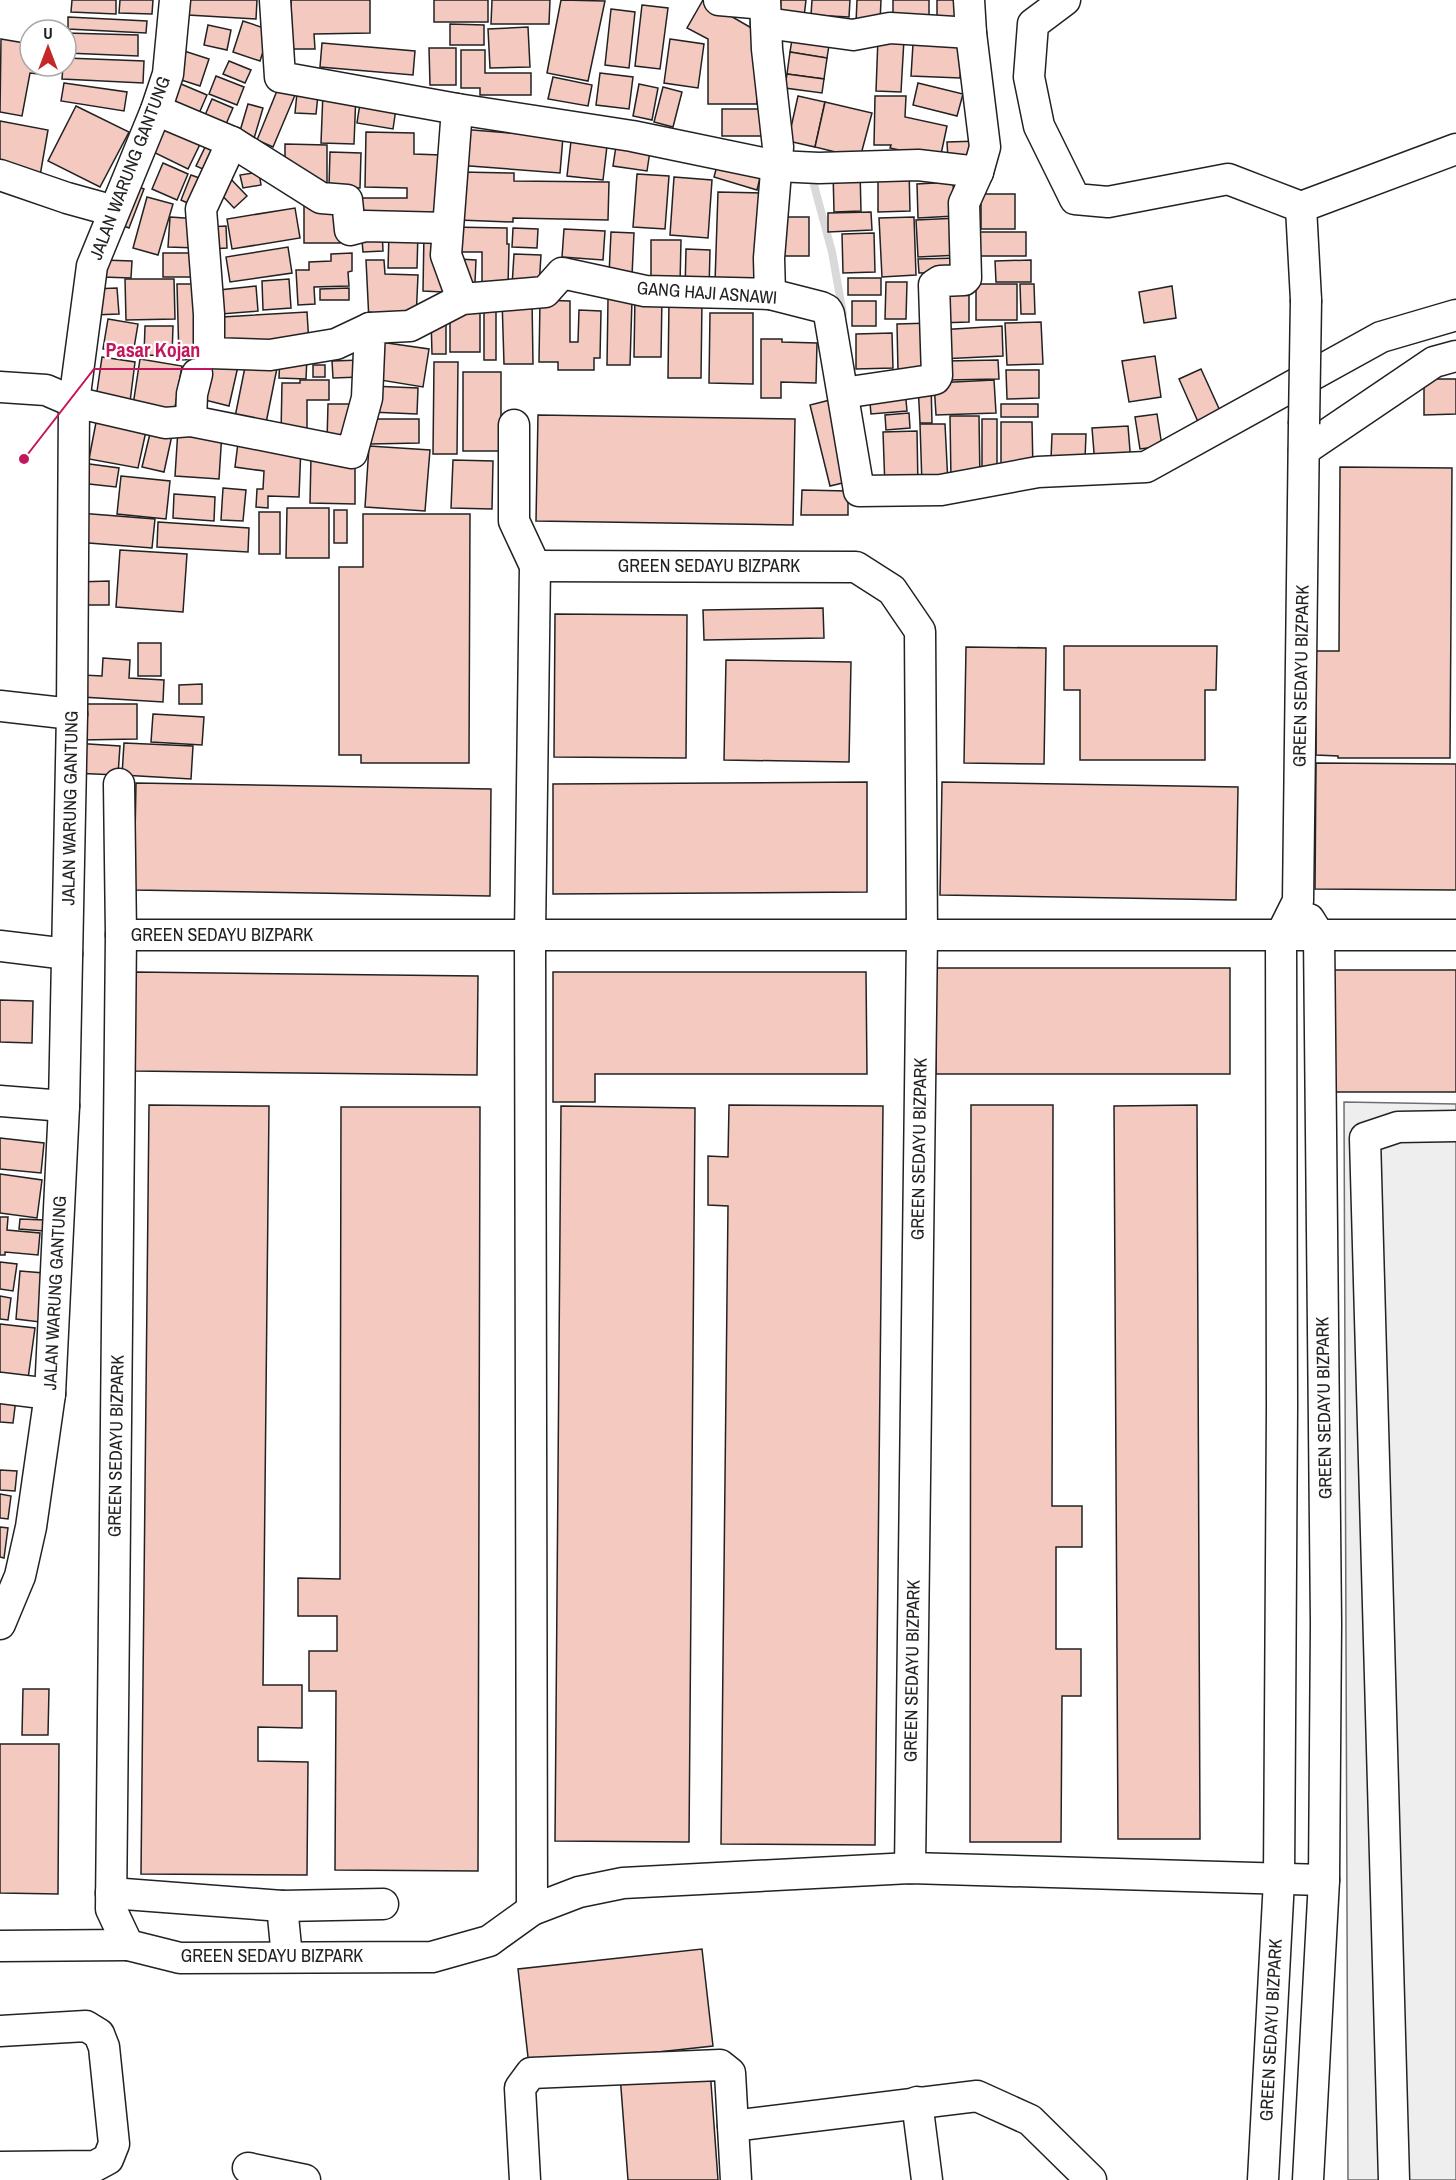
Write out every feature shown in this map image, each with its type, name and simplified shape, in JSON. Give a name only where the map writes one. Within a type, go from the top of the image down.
[{"type":"street","name":"JALAN WARUNG GANTUNG","points":[[0,1624],[20,1576],[31,1527],[50,1394],[64,1106],[72,714],[74,402],[92,266],[156,110],[168,74],[175,0]]},
{"type":"street","points":[[275,0],[280,77],[457,109],[790,161],[918,165],[978,172]]},
{"type":"street","points":[[719,0],[765,9],[853,35],[890,28],[971,33]]},
{"type":"street","points":[[851,392],[935,380],[937,376],[934,285],[940,281],[966,278],[964,203],[978,172],[985,147],[969,0]]},
{"type":"street","points":[[1065,0],[1033,24],[1029,77],[1039,126],[1075,199],[1108,202],[1228,179],[1301,207],[1456,149]]},
{"type":"street","points":[[765,9],[766,49],[790,161],[769,258],[770,294]]},
{"type":"street","points":[[457,109],[446,255],[462,299]]},
{"type":"street","points":[[156,110],[232,142],[321,198],[347,200],[350,230],[364,226],[447,228]]},
{"type":"street","name":"GANG HAJI ASNAWI","points":[[232,142],[201,209],[209,314],[209,352],[270,355],[336,344],[369,328],[410,326],[462,299],[545,292],[562,273],[645,291],[770,294],[827,310],[830,314],[851,392],[859,491],[940,490],[1038,472],[1146,467],[1381,337],[1456,315]]},
{"type":"street","points":[[0,175],[114,211]]},
{"type":"street","name":"GREEN SEDAYU BIZPARK","points":[[1263,2180],[1279,1880],[1282,1419],[1281,935],[1298,902],[1306,300],[1301,207]]},
{"type":"street","points":[[0,387],[46,390],[74,402],[165,423],[190,421],[352,453],[367,398],[369,328]]},
{"type":"street","points":[[1304,437],[1434,362],[1456,356]]},
{"type":"street","points":[[190,421],[192,394],[197,374]]},
{"type":"street","points":[[514,425],[514,521],[536,566],[530,935],[532,1910]]},
{"type":"street","name":"GREEN SEDAYU BIZPARK","points":[[536,566],[856,567],[892,590],[920,631],[922,935],[910,1868]]},
{"type":"street","points":[[0,706],[72,714]]},
{"type":"street","points":[[119,784],[121,935]]},
{"type":"street","points":[[1298,902],[1319,935]]},
{"type":"street","name":"GREEN SEDAYU BIZPARK","points":[[1324,1880],[910,1868],[623,1883],[579,1892],[532,1910],[489,1941],[432,1957],[180,1958],[128,1945],[111,1909],[121,935],[1456,935]]},
{"type":"street","name":"GREEN SEDAYU BIZPARK","points":[[1308,2180],[1324,1880],[1326,1624],[1319,935]]},
{"type":"street","points":[[0,946],[67,954]]},
{"type":"street","points":[[0,1101],[64,1106]]},
{"type":"street","points":[[1394,2180],[1365,1138],[1398,1127],[1456,1126]]},
{"type":"street","points":[[0,1388],[50,1394]]},
{"type":"street","points":[[111,1893],[282,1905],[383,1904]]},
{"type":"street","points":[[282,1905],[287,1957]]},
{"type":"street","points":[[0,1946],[128,1945]]},
{"type":"street","points":[[0,2031],[86,2026],[99,2034],[104,2047],[114,2145],[108,2159],[95,2166],[0,2167]]},
{"type":"street","points":[[525,2180],[520,2088],[531,2073],[720,2065],[730,2073],[736,2180]]},
{"type":"street","points":[[733,2126],[977,2096],[1030,2120],[1091,2180]]},
{"type":"street","points":[[917,2102],[927,2180]]},
{"type":"street","points":[[248,2168],[305,2180]]},
{"type":"shaded area","points":[[1344,1102],[1456,1104],[1456,2180],[1348,2180]]},
{"type":"building","points":[[72,0],[116,0],[116,14],[71,12]]},
{"type":"building","points":[[120,0],[153,0],[152,14],[119,13]]},
{"type":"building","points":[[189,0],[257,0],[256,19],[188,15]]},
{"type":"building","points":[[291,0],[370,0],[370,33],[314,34],[315,49],[292,49]]},
{"type":"building","points":[[434,0],[488,0],[488,22],[434,22]]},
{"type":"building","points":[[492,0],[550,0],[549,24],[491,24]]},
{"type":"building","points":[[561,0],[605,1],[588,81],[547,73]]},
{"type":"building","points":[[703,0],[755,30],[757,104],[708,104],[708,39],[687,28]]},
{"type":"building","points":[[773,0],[806,0],[804,17],[772,12]]},
{"type":"building","points":[[812,0],[850,0],[849,17],[811,15]]},
{"type":"building","points":[[857,0],[881,0],[880,23],[856,23]]},
{"type":"building","points":[[893,0],[929,0],[929,17],[893,17]]},
{"type":"building","points":[[937,0],[965,0],[965,25],[937,25]]},
{"type":"building","points":[[642,5],[668,8],[660,69],[635,66]]},
{"type":"building","points":[[611,9],[635,12],[629,68],[605,65]]},
{"type":"building","points":[[68,17],[147,21],[146,33],[78,30],[78,18]]},
{"type":"building","points":[[243,21],[270,30],[260,61],[233,52]]},
{"type":"building","points":[[450,24],[484,25],[484,45],[450,45]]},
{"type":"building","points":[[208,25],[231,30],[227,50],[204,45]]},
{"type":"building","points":[[528,27],[530,67],[490,68],[488,29]]},
{"type":"building","points":[[78,33],[138,35],[138,56],[78,54]]},
{"type":"building","points":[[793,33],[830,39],[827,58],[790,52]]},
{"type":"building","points":[[878,38],[904,39],[901,92],[876,91]]},
{"type":"building","points":[[1,39],[18,42],[18,78],[29,78],[22,116],[0,112]]},
{"type":"building","points":[[670,39],[704,44],[698,88],[664,83]]},
{"type":"building","points":[[322,43],[415,51],[413,75],[320,67]]},
{"type":"building","points":[[913,44],[962,47],[960,78],[911,76]]},
{"type":"building","points":[[429,48],[456,48],[456,85],[430,85]]},
{"type":"building","points":[[178,49],[209,59],[200,86],[169,76]]},
{"type":"building","points":[[461,50],[485,50],[485,73],[531,73],[531,95],[480,95],[480,88],[461,88]]},
{"type":"building","points":[[790,52],[827,58],[824,79],[787,74]]},
{"type":"building","points":[[78,58],[144,61],[143,83],[62,79],[78,78]]},
{"type":"building","points":[[229,61],[251,70],[245,83],[223,74]]},
{"type":"building","points":[[600,73],[633,77],[629,109],[596,105]]},
{"type":"building","points":[[787,74],[824,79],[822,93],[785,88]]},
{"type":"building","points":[[216,76],[244,87],[237,105],[209,94]]},
{"type":"building","points":[[553,77],[592,85],[588,106],[548,99]]},
{"type":"building","points":[[174,81],[207,95],[194,125],[161,111]]},
{"type":"building","points":[[281,81],[298,88],[273,147],[257,140]]},
{"type":"building","points":[[64,83],[127,92],[124,111],[61,101]]},
{"type":"building","points":[[918,83],[963,94],[957,116],[913,105]]},
{"type":"building","points":[[639,84],[658,88],[652,120],[633,116]]},
{"type":"building","points":[[663,87],[682,92],[673,127],[654,122]]},
{"type":"building","points":[[323,92],[356,93],[354,144],[321,143]]},
{"type":"building","points":[[297,93],[318,95],[316,114],[295,113]]},
{"type":"building","points":[[798,96],[825,102],[815,147],[788,141]]},
{"type":"building","points":[[875,96],[906,96],[905,117],[947,126],[940,159],[890,148],[891,145],[874,145]]},
{"type":"building","points":[[361,97],[397,102],[393,129],[357,123]]},
{"type":"building","points":[[212,99],[233,108],[223,131],[202,122]]},
{"type":"building","points":[[825,102],[872,113],[860,158],[815,147]]},
{"type":"building","points":[[248,104],[263,108],[252,145],[237,141]]},
{"type":"building","points":[[76,106],[129,132],[100,187],[48,161]]},
{"type":"building","points":[[722,109],[766,109],[767,136],[722,136]]},
{"type":"building","points":[[161,115],[204,136],[188,169],[145,148]]},
{"type":"building","points":[[0,121],[48,130],[40,176],[0,169]]},
{"type":"building","points":[[460,129],[563,137],[560,173],[457,165]]},
{"type":"building","points":[[366,132],[414,133],[414,154],[441,155],[440,225],[355,224],[356,198],[407,198],[407,188],[365,187]]},
{"type":"building","points":[[210,137],[224,143],[209,172],[196,166]]},
{"type":"building","points":[[571,141],[607,146],[603,180],[567,176]]},
{"type":"building","points":[[979,141],[980,159],[948,160],[947,142]]},
{"type":"building","points":[[285,144],[327,145],[327,188],[285,174]]},
{"type":"building","points":[[616,146],[650,151],[647,171],[613,166]]},
{"type":"building","points":[[330,152],[361,153],[360,188],[329,187]]},
{"type":"building","points":[[719,158],[762,170],[757,190],[714,177]]},
{"type":"building","points":[[163,163],[188,174],[177,200],[152,189]]},
{"type":"building","points":[[909,168],[910,211],[878,212],[878,169]]},
{"type":"building","points":[[860,170],[861,211],[834,212],[833,171]]},
{"type":"building","points":[[259,172],[261,185],[243,188],[240,175]]},
{"type":"building","points":[[461,172],[514,173],[514,181],[609,182],[608,220],[513,218],[513,222],[459,220]]},
{"type":"building","points":[[637,174],[669,176],[665,229],[633,227]]},
{"type":"building","points":[[191,175],[205,180],[194,206],[181,200]]},
{"type":"building","points":[[227,175],[247,196],[234,208],[214,187]]},
{"type":"building","points":[[674,177],[712,180],[708,238],[670,235]]},
{"type":"building","points":[[953,182],[955,216],[918,218],[917,184]]},
{"type":"building","points":[[128,183],[144,189],[129,228],[113,222]]},
{"type":"building","points":[[718,192],[763,193],[761,284],[715,282]]},
{"type":"building","points":[[981,194],[1015,194],[1015,229],[981,229]]},
{"type":"building","points":[[147,197],[173,204],[158,255],[133,248]]},
{"type":"building","points":[[304,204],[340,204],[340,243],[304,243]]},
{"type":"building","points":[[295,208],[300,238],[232,249],[227,219]]},
{"type":"building","points":[[871,212],[872,230],[828,232],[828,213]]},
{"type":"building","points":[[170,217],[199,219],[197,248],[168,247]]},
{"type":"building","points":[[781,217],[809,217],[809,256],[780,256]]},
{"type":"building","points":[[914,217],[916,275],[882,277],[879,218]]},
{"type":"building","points":[[959,218],[960,255],[918,257],[916,220]]},
{"type":"building","points":[[226,226],[227,248],[211,249],[209,227]]},
{"type":"building","points":[[451,227],[507,228],[508,287],[482,286],[482,252],[451,252]]},
{"type":"building","points":[[382,228],[383,251],[363,252],[361,229]]},
{"type":"building","points":[[513,228],[538,229],[537,248],[512,247]]},
{"type":"building","points":[[564,229],[605,231],[603,260],[562,257]]},
{"type":"building","points":[[424,232],[444,232],[443,292],[423,291]]},
{"type":"building","points":[[611,232],[634,233],[632,276],[609,275]]},
{"type":"building","points":[[974,232],[1026,232],[1026,256],[974,256]]},
{"type":"building","points":[[389,233],[418,233],[417,268],[388,268]]},
{"type":"building","points":[[874,233],[875,272],[843,273],[842,234]]},
{"type":"building","points":[[651,240],[681,240],[680,285],[651,284]]},
{"type":"building","points":[[288,247],[292,273],[230,282],[226,257]]},
{"type":"building","points":[[686,249],[710,250],[709,291],[685,291]]},
{"type":"building","points":[[163,253],[203,253],[203,277],[163,277]]},
{"type":"building","points":[[352,253],[352,271],[348,272],[349,286],[314,287],[315,304],[298,305],[296,270],[309,270],[309,262],[331,261],[331,254]]},
{"type":"building","points":[[514,254],[541,255],[539,286],[512,286]]},
{"type":"building","points":[[959,258],[959,272],[919,273],[918,259]]},
{"type":"building","points":[[459,259],[476,260],[475,283],[459,282]]},
{"type":"building","points":[[103,260],[132,261],[131,278],[102,277]]},
{"type":"building","points":[[366,260],[384,260],[385,274],[418,275],[416,319],[369,321]]},
{"type":"building","points":[[1031,260],[1031,282],[996,282],[995,261]]},
{"type":"building","points":[[848,278],[881,278],[881,295],[848,295]]},
{"type":"building","points":[[125,279],[174,279],[175,319],[126,320]]},
{"type":"building","points":[[289,279],[291,308],[263,310],[262,281]]},
{"type":"building","points":[[886,282],[907,282],[906,319],[885,319]]},
{"type":"building","points":[[177,284],[202,284],[205,359],[179,360]]},
{"type":"building","points":[[976,284],[1017,284],[1017,320],[976,320]]},
{"type":"building","points":[[1020,284],[1034,284],[1035,314],[1021,314]]},
{"type":"building","points":[[256,286],[258,311],[221,314],[219,290]]},
{"type":"building","points":[[969,286],[969,322],[938,323],[938,287]]},
{"type":"building","points":[[1172,286],[1176,318],[1144,323],[1139,292]]},
{"type":"building","points":[[117,288],[119,314],[93,315],[92,289]]},
{"type":"building","points":[[349,288],[349,300],[320,300],[320,289]]},
{"type":"building","points":[[635,295],[662,296],[661,357],[634,357]]},
{"type":"building","points":[[502,299],[532,299],[533,364],[504,364]]},
{"type":"building","points":[[608,299],[632,300],[630,365],[607,365]]},
{"type":"building","points":[[540,300],[570,301],[570,342],[578,342],[579,310],[601,311],[600,358],[594,358],[594,370],[558,370],[558,362],[539,362]]},
{"type":"building","points":[[669,300],[702,300],[701,378],[668,378]]},
{"type":"building","points":[[852,301],[876,301],[876,326],[852,326]]},
{"type":"building","points":[[484,305],[496,305],[496,360],[484,360]]},
{"type":"building","points":[[450,308],[480,308],[480,352],[450,352]]},
{"type":"building","points":[[307,312],[309,344],[224,349],[222,317]]},
{"type":"building","points":[[710,313],[753,313],[753,384],[709,383]]},
{"type":"building","points":[[431,317],[446,317],[446,354],[432,354]]},
{"type":"building","points":[[108,319],[138,324],[133,354],[103,349]]},
{"type":"building","points":[[1041,322],[1043,364],[1007,365],[1005,323]]},
{"type":"building","points":[[932,323],[933,370],[898,371],[897,324]]},
{"type":"building","points":[[145,326],[173,326],[172,356],[144,355]]},
{"type":"building","points":[[1002,326],[1003,356],[940,359],[938,330]]},
{"type":"building","points":[[892,333],[893,368],[856,369],[856,334]]},
{"type":"building","points":[[761,339],[817,343],[816,383],[781,382],[781,398],[761,398]]},
{"type":"building","points":[[380,342],[429,349],[423,387],[374,379]]},
{"type":"building","points":[[211,356],[239,362],[229,406],[201,399]]},
{"type":"building","points":[[1155,356],[1161,397],[1129,402],[1122,361]]},
{"type":"building","points":[[102,357],[135,362],[129,410],[95,405]]},
{"type":"building","points":[[280,357],[307,357],[306,379],[279,378]]},
{"type":"building","points":[[140,359],[182,366],[173,419],[132,412]]},
{"type":"building","points":[[361,360],[361,377],[333,378],[332,361]]},
{"type":"building","points":[[998,360],[999,379],[947,380],[946,361]]},
{"type":"building","points":[[246,362],[277,368],[265,428],[234,422]]},
{"type":"building","points":[[434,362],[458,362],[457,454],[433,454]]},
{"type":"building","points":[[313,365],[325,365],[325,377],[313,377]]},
{"type":"building","points":[[1201,369],[1221,413],[1199,424],[1179,379]]},
{"type":"building","points":[[1006,370],[1039,370],[1039,398],[1007,399]]},
{"type":"building","points":[[463,372],[501,372],[501,451],[463,451]]},
{"type":"building","points":[[1424,379],[1456,379],[1456,414],[1424,415]]},
{"type":"building","points":[[300,380],[329,380],[329,400],[307,400],[307,434],[281,434],[282,383],[300,383]]},
{"type":"building","points":[[994,380],[996,413],[936,415],[934,383]]},
{"type":"building","points":[[931,383],[932,423],[920,423],[918,384]]},
{"type":"building","points":[[371,386],[418,388],[417,414],[370,412]]},
{"type":"building","points":[[905,389],[907,411],[871,414],[869,392]]},
{"type":"building","points":[[830,400],[851,481],[830,486],[810,405]]},
{"type":"building","points":[[328,404],[349,404],[349,441],[327,441]]},
{"type":"building","points":[[1001,404],[1038,404],[1038,417],[1001,417]]},
{"type":"building","points":[[98,412],[148,422],[138,468],[89,459]]},
{"type":"building","points":[[909,413],[910,428],[886,430],[885,415]]},
{"type":"building","points":[[1157,414],[1162,446],[1140,449],[1135,417]]},
{"type":"building","points":[[538,415],[795,419],[793,525],[536,521]]},
{"type":"building","points":[[950,416],[979,416],[980,481],[951,481]]},
{"type":"building","points":[[371,419],[419,419],[419,443],[371,444]]},
{"type":"building","points":[[982,419],[997,419],[997,474],[982,474]]},
{"type":"building","points":[[153,421],[174,426],[164,472],[142,467]]},
{"type":"building","points":[[1001,422],[1032,422],[1033,470],[1001,470]]},
{"type":"building","points":[[920,424],[945,424],[948,484],[922,485]]},
{"type":"building","points":[[1128,426],[1131,463],[1095,465],[1092,428]]},
{"type":"building","points":[[178,429],[222,432],[219,479],[175,476]]},
{"type":"building","points":[[917,431],[918,487],[885,488],[883,432]]},
{"type":"building","points":[[1052,434],[1086,434],[1085,459],[1051,459]]},
{"type":"building","points":[[239,435],[301,446],[299,497],[268,496],[268,508],[256,507],[257,489],[263,489],[264,471],[235,467]]},
{"type":"building","points":[[369,446],[430,450],[425,511],[365,507]]},
{"type":"building","points":[[311,457],[355,457],[355,504],[310,503]]},
{"type":"building","points":[[453,460],[493,461],[492,509],[451,508]]},
{"type":"building","points":[[82,463],[119,468],[116,487],[80,483]]},
{"type":"building","points":[[1340,467],[1452,468],[1450,758],[1338,758],[1338,756],[1316,755],[1316,651],[1339,651]]},
{"type":"building","points":[[121,476],[170,481],[166,519],[117,514]]},
{"type":"building","points":[[223,488],[246,490],[243,521],[221,520]]},
{"type":"building","points":[[802,490],[848,491],[848,515],[801,515]]},
{"type":"building","points":[[174,494],[215,497],[214,521],[173,518]]},
{"type":"building","points":[[287,508],[329,508],[329,558],[286,558]]},
{"type":"building","points":[[334,510],[347,510],[347,543],[334,543]]},
{"type":"building","points":[[259,512],[280,512],[280,554],[259,554]]},
{"type":"building","points":[[79,513],[155,519],[152,548],[76,542]]},
{"type":"building","points":[[363,514],[470,514],[469,763],[361,763],[361,755],[339,755],[339,567],[363,567]]},
{"type":"building","points":[[158,522],[249,528],[248,552],[157,547]]},
{"type":"building","points":[[120,550],[187,554],[183,612],[116,607]]},
{"type":"building","points":[[109,581],[109,605],[79,605],[78,582]]},
{"type":"building","points":[[823,608],[824,638],[704,640],[703,610]]},
{"type":"building","points":[[555,614],[687,615],[686,758],[554,757]]},
{"type":"building","points":[[138,643],[161,643],[161,676],[138,676]]},
{"type":"building","points":[[1064,646],[1217,646],[1216,690],[1205,690],[1205,760],[1080,760],[1080,690],[1064,690]]},
{"type":"building","points":[[966,647],[1046,648],[1044,764],[964,763]]},
{"type":"building","points":[[103,658],[130,660],[129,678],[164,680],[163,702],[82,697],[83,675],[102,676]]},
{"type":"building","points":[[726,660],[851,662],[849,762],[724,760]]},
{"type":"building","points":[[202,684],[202,704],[179,704],[179,685]]},
{"type":"building","points":[[81,704],[137,704],[137,739],[81,740]]},
{"type":"building","points":[[153,714],[204,717],[202,745],[151,742]]},
{"type":"building","points":[[73,743],[120,746],[118,775],[71,773]]},
{"type":"building","points":[[124,743],[193,746],[191,779],[122,775]]},
{"type":"building","points":[[1316,763],[1456,764],[1456,890],[1315,889]]},
{"type":"building","points":[[867,782],[867,892],[553,894],[553,784]]},
{"type":"building","points":[[942,782],[1238,787],[1236,900],[940,895]]},
{"type":"building","points":[[136,783],[491,789],[490,896],[134,890]]},
{"type":"building","points":[[936,968],[1230,968],[1230,1074],[936,1074]]},
{"type":"building","points":[[1334,970],[1456,970],[1456,1092],[1334,1092]]},
{"type":"building","points":[[135,972],[478,976],[477,1075],[134,1071]]},
{"type":"building","points":[[553,972],[866,972],[867,1074],[595,1074],[595,1102],[553,1102]]},
{"type":"building","points":[[0,1000],[33,1001],[32,1043],[0,1042]]},
{"type":"building","points":[[149,1105],[269,1106],[263,1685],[302,1685],[302,1728],[258,1727],[258,1761],[308,1762],[307,1875],[141,1874]]},
{"type":"building","points":[[729,1105],[883,1106],[875,1845],[721,1844],[728,1206],[708,1205],[708,1156],[728,1157]]},
{"type":"building","points":[[971,1105],[1053,1105],[1052,1506],[1082,1506],[1082,1547],[1056,1547],[1056,1649],[1081,1649],[1081,1696],[1062,1696],[1061,1842],[970,1842]]},
{"type":"building","points":[[1197,1105],[1200,1839],[1118,1839],[1114,1106]]},
{"type":"building","points":[[561,1106],[695,1108],[689,1842],[555,1841]]},
{"type":"building","points":[[341,1107],[480,1107],[478,1871],[335,1870],[336,1691],[309,1691],[309,1651],[337,1651],[337,1616],[298,1616],[298,1578],[340,1579]]},
{"type":"building","points":[[0,1138],[44,1143],[41,1173],[0,1169]]},
{"type":"building","points":[[0,1174],[42,1180],[37,1218],[0,1213]]},
{"type":"building","points":[[0,1217],[8,1217],[7,1230],[40,1233],[38,1255],[5,1252],[5,1255],[0,1255]]},
{"type":"building","points":[[20,1219],[45,1220],[44,1231],[19,1229]]},
{"type":"building","points":[[0,1262],[17,1264],[13,1291],[0,1289]]},
{"type":"building","points":[[20,1271],[44,1273],[40,1322],[16,1319]]},
{"type":"building","points":[[0,1296],[11,1298],[8,1320],[0,1319]]},
{"type":"building","points":[[0,1324],[35,1328],[27,1386],[0,1383]]},
{"type":"building","points":[[0,1397],[16,1399],[13,1423],[0,1422]]},
{"type":"building","points":[[0,1470],[17,1471],[15,1491],[0,1490]]},
{"type":"building","points":[[0,1494],[11,1496],[8,1519],[0,1518]]},
{"type":"building","points":[[0,1527],[8,1528],[4,1558],[0,1557]]},
{"type":"building","points":[[23,1689],[49,1689],[48,1735],[22,1735]]},
{"type":"building","points":[[0,1744],[59,1744],[58,1894],[0,1893]]},
{"type":"building","points":[[702,1949],[713,2046],[529,2066],[518,1969]]},
{"type":"building","points":[[710,2069],[718,2180],[628,2180],[620,2075]]},
{"type":"waterway","points":[[811,174],[832,252],[843,314]]},
{"type":"place","name":"Pasar Kojan","points":[[24,459]]}]
